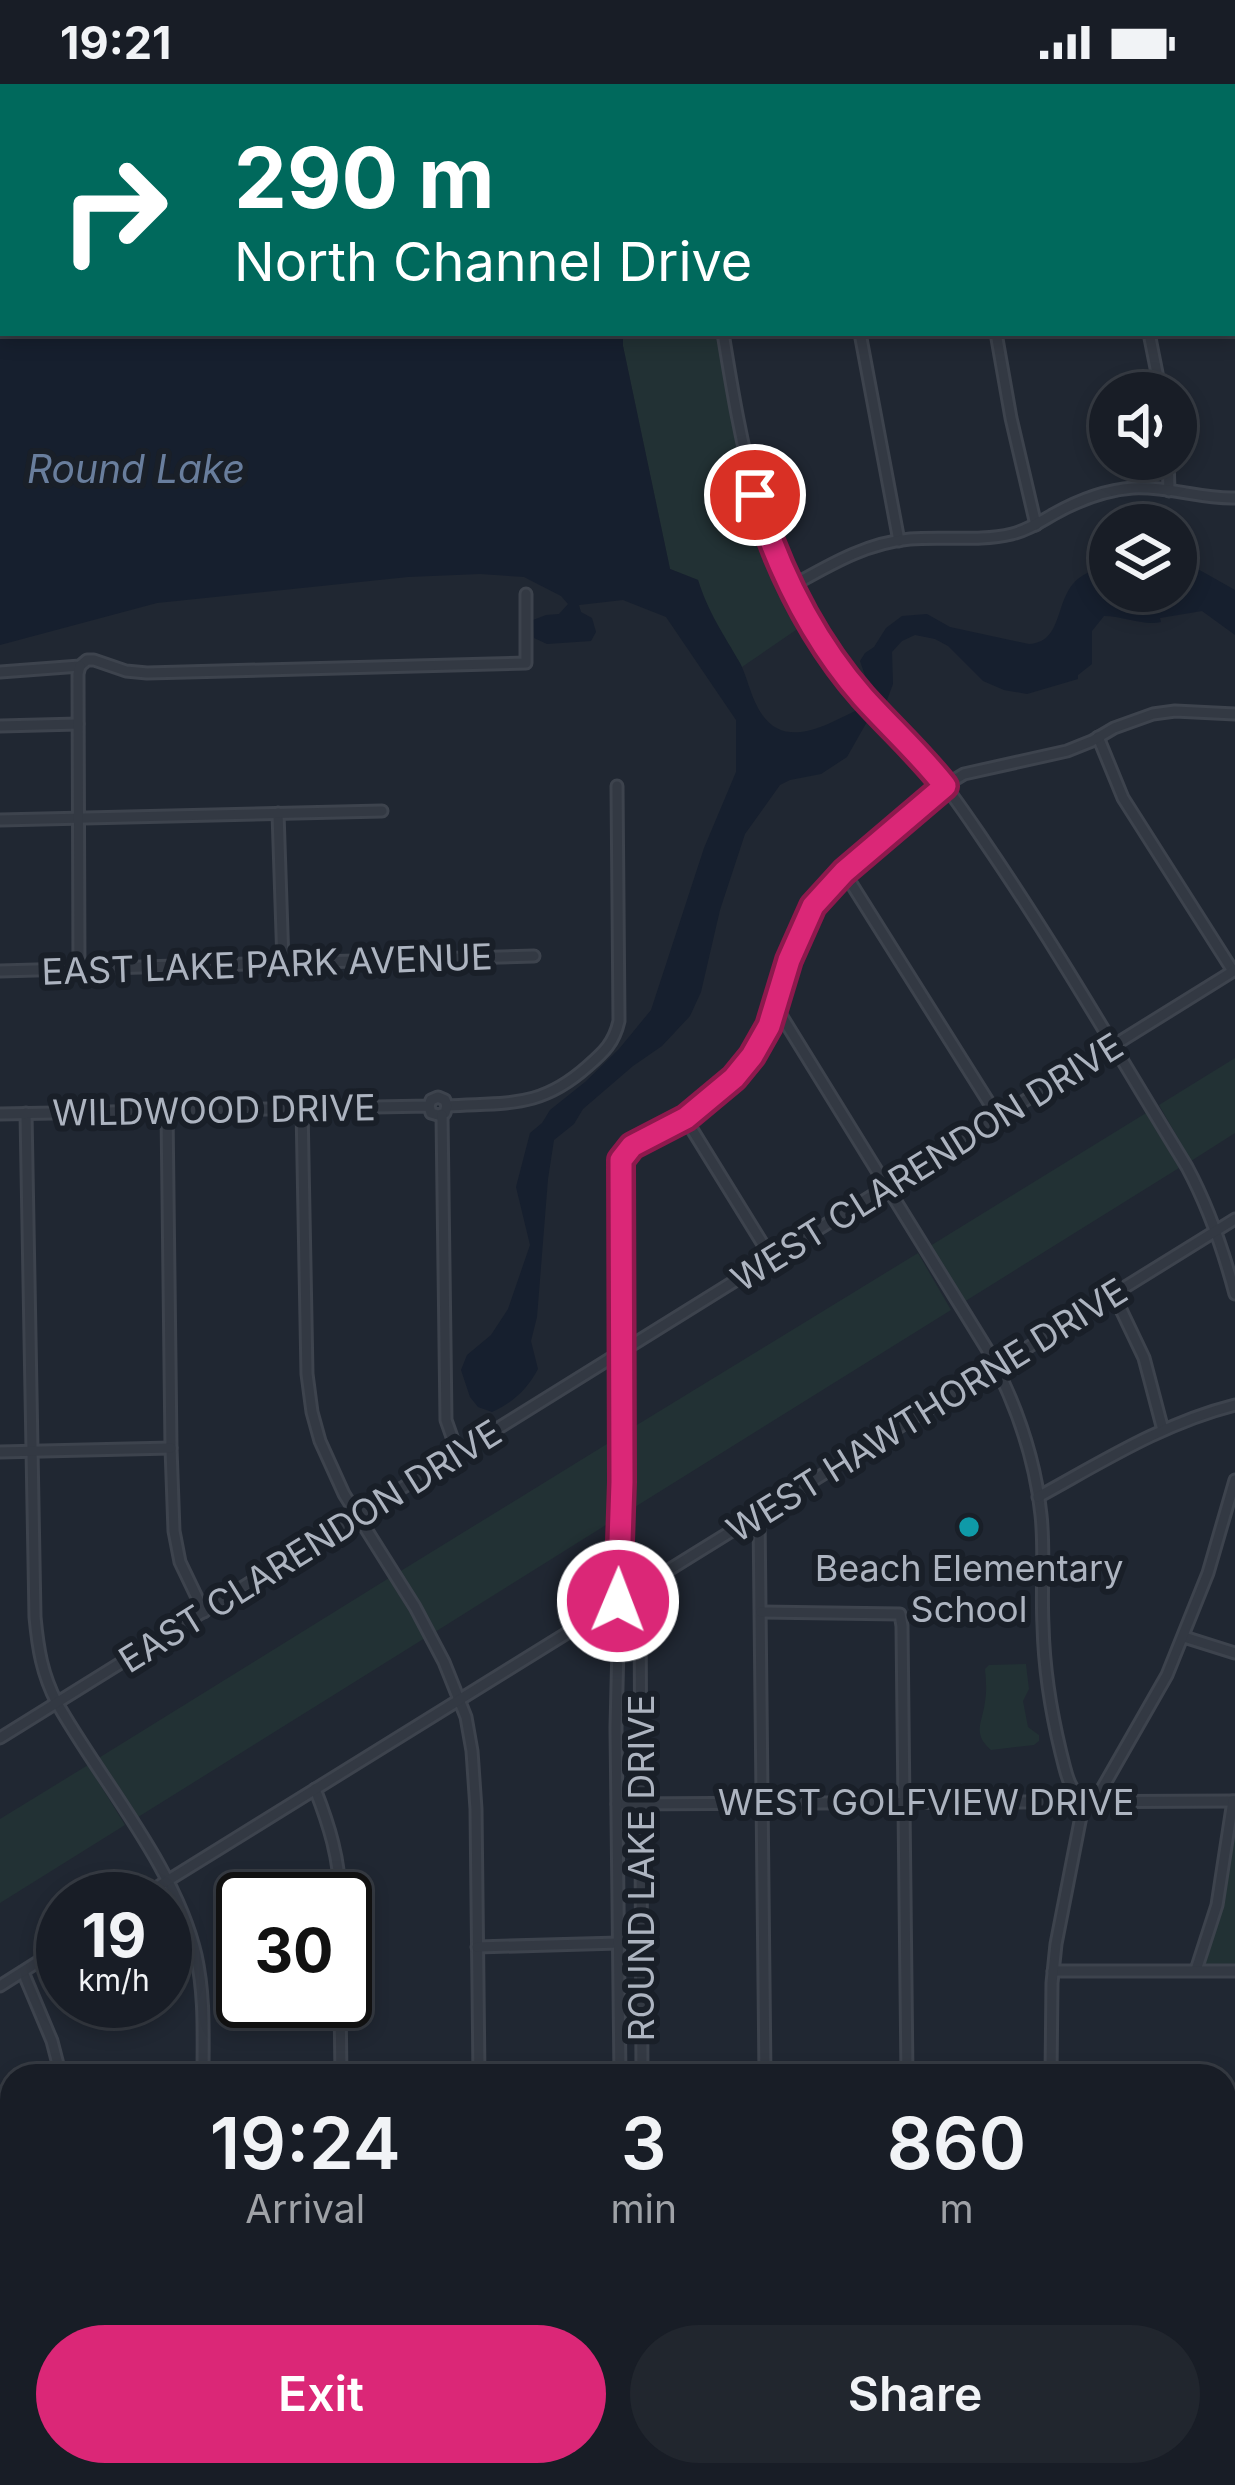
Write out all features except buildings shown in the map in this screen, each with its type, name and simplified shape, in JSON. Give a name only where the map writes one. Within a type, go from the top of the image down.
[{"type":"street","points":[[724,336],[747,470],[790,587],[824,646],[945,786],[984,840],[1186,1167],[1217,1231],[1235,1294]]},
{"type":"street","points":[[861,336],[899,541]]},
{"type":"street","points":[[997,336],[1036,525]]},
{"type":"street","points":[[1151,336],[1157,372]]},
{"type":"street","points":[[1169,480],[1169,491]]},
{"type":"street","points":[[790,587],[866,548],[899,541],[1005,536],[1110,491],[1134,488],[1235,498]]},
{"type":"street","points":[[0,672],[80,666],[94,660],[147,673],[526,663],[526,594]]},
{"type":"street","points":[[79,970],[80,666]]},
{"type":"street","points":[[620,2064],[616,1804],[622,1482],[619,1172],[623,1157],[632,1146],[686,1118],[734,1078],[769,1026],[800,930],[813,906],[844,872],[945,786],[964,774],[1067,751],[1153,714],[1235,714]]},
{"type":"street","points":[[0,726],[78,724]]},
{"type":"street","points":[[1098,737],[1123,798],[1234,971]]},
{"type":"street","name":"WILDWOOD DRIVE","points":[[0,1114],[429,1106],[438,1097],[445,1100],[444,1110],[553,1093],[616,1036],[617,785]]},
{"type":"street","points":[[0,820],[382,811]]},
{"type":"street","points":[[278,813],[284,963]]},
{"type":"street","points":[[844,872],[998,1118]]},
{"type":"street","name":"EAST LAKE PARK AVENUE","points":[[0,971],[534,956]]},
{"type":"street","name":"WEST CLARENDON DRIVE","points":[[620,1353],[1234,971]]},
{"type":"street","points":[[776,1007],[996,1367],[1023,1429],[1038,1497],[1043,1549],[1045,1663],[1069,1785],[1084,1801]]},
{"type":"street","points":[[302,1107],[307,1374],[312,1412],[336,1476],[415,1606],[466,1717],[472,1751],[478,2064]]},
{"type":"street","points":[[444,1110],[446,1420],[458,1454]]},
{"type":"street","points":[[167,1111],[175,1531],[181,1562],[204,1612]]},
{"type":"street","points":[[26,1113],[38,1652],[57,1703],[160,1872]]},
{"type":"street","points":[[686,1118],[772,1258]]},
{"type":"street","name":"WEST HAWTHORNE DRIVE","points":[[181,1872],[1235,1220]]},
{"type":"street","points":[[1114,1294],[1144,1358],[1163,1430]]},
{"type":"street","name":"EAST CLARENDON DRIVE","points":[[0,1738],[620,1353]]},
{"type":"street","points":[[1038,1497],[1163,1430],[1235,1406]]},
{"type":"street","points":[[0,1452],[171,1448]]},
{"type":"street","points":[[1084,1801],[1100,1794],[1167,1675],[1208,1573],[1235,1480]]},
{"type":"street","points":[[759,1514],[765,2064]]},
{"type":"street","name":"ROUND LAKE DRIVE","points":[[640,1588],[642,2064]]},
{"type":"street","points":[[761,1612],[900,1614],[907,2064]]},
{"type":"street","points":[[1184,1636],[1235,1653]]},
{"type":"street","points":[[315,1789],[329,1825],[338,1872]]},
{"type":"street","points":[[1052,2064],[1053,1971],[1084,1801]]},
{"type":"street","points":[[1196,1970],[1217,1905],[1234,1801]]},
{"type":"street","name":"WEST GOLFVIEW DRIVE","points":[[616,1804],[1234,1801]]},
{"type":"street","points":[[192,1943],[203,2014],[203,2064]]},
{"type":"street","points":[[477,1947],[619,1943]]},
{"type":"street","points":[[0,1986],[36,1964]]},
{"type":"street","points":[[1053,1971],[1235,1970]]},
{"type":"street","points":[[23,1972],[58,2064]]},
{"type":"street","points":[[340,2028],[341,2064]]},
{"type":"shaded area","points":[[623,336],[724,336],[763,520],[809,621],[742,667],[708,612],[698,580],[670,569]]},
{"type":"shaded area","points":[[1235,1058],[1235,1133],[1191,1161],[1159,1105]]},
{"type":"shaded area","points":[[1146,1113],[1179,1168],[964,1302],[930,1246]]},
{"type":"shaded area","points":[[918,1253],[951,1310],[627,1512],[627,1431]]},
{"type":"shaded area","points":[[615,1439],[614,1520],[435,1632],[399,1572]]},
{"type":"shaded area","points":[[389,1578],[425,1638],[135,1819],[97,1759]]},
{"type":"shaded area","points":[[1026,1664],[1029,1689],[1023,1701],[1028,1727],[1039,1735],[1039,1741],[991,1750],[980,1733],[985,1669]]},
{"type":"shaded area","points":[[88,1765],[125,1825],[50,1872],[36,1872],[36,1881],[0,1903],[0,1819]]},
{"type":"shaded area","points":[[1232,1806],[1235,1968],[1205,1968]]},
{"type":"water","name":"Round Lake","points":[[0,336],[623,336],[670,569],[698,580],[757,706],[767,721],[791,732],[819,727],[861,708],[870,690],[860,661],[902,616],[927,614],[950,627],[1029,644],[1050,634],[1069,589],[1089,573],[1089,612],[1196,612],[1154,623],[1104,616],[1092,631],[1092,664],[1078,679],[1027,694],[983,681],[935,639],[915,635],[892,652],[893,684],[887,700],[868,720],[847,757],[821,774],[780,785],[745,834],[690,1016],[554,1140],[531,1341],[538,1369],[519,1394],[492,1412],[478,1407],[470,1397],[461,1370],[467,1355],[491,1335],[508,1309],[530,1245],[516,1187],[530,1133],[619,1049],[651,1010],[704,848],[736,772],[736,720],[666,617],[623,600],[579,605],[592,618],[596,632],[591,641],[547,644],[534,638],[533,620],[559,614],[568,604],[524,577],[408,577],[157,603],[0,645]]},
{"type":"water","name":"Round Lake","points":[[1197,569],[1235,590],[1235,635],[1197,612]]},
{"type":"place","name":"Beach Elementary School","points":[[969,1527]]},
{"type":"route","points":[[618,1601],[621,1160],[632,1146],[686,1118],[734,1078],[769,1026],[789,960],[813,906],[844,872],[945,786],[824,646],[783,574],[755,495]]}]
